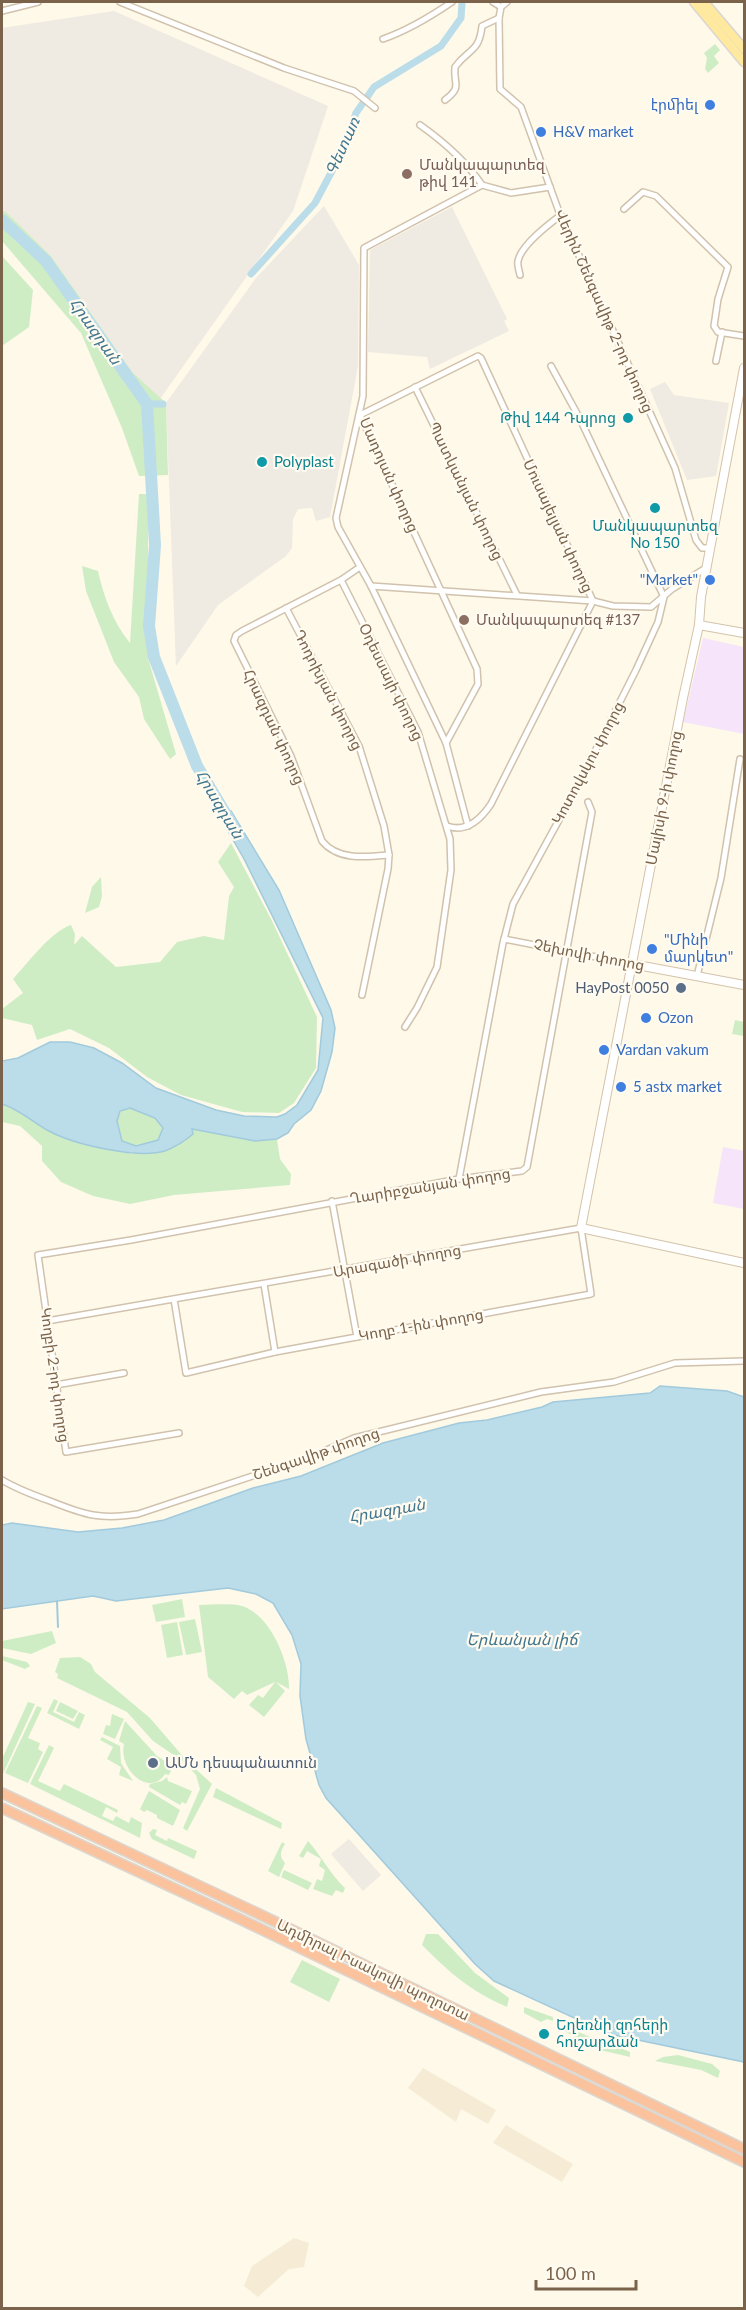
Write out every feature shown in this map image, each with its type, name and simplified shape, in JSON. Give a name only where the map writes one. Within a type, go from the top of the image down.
[{"type":"highway","name":"Ադմիրալ Իսակովի պողոտա","points":[[2,1793],[257,1913],[744,2149]]},
{"type":"highway","name":"Ադմիրալ Իսակովի պողոտա","points":[[2,1808],[232,1915],[744,2162]]},
{"type":"main road","points":[[694,2],[744,62]]},
{"type":"main road","points":[[704,2],[744,49]]},
{"type":"street","points":[[2,11],[38,2]]},
{"type":"street","points":[[120,2],[284,68],[354,91],[375,108]]},
{"type":"street","points":[[383,39],[412,28],[452,2]]},
{"type":"street","points":[[493,2],[501,7],[507,2]]},
{"type":"street","name":"Վերին Շենգավիթ 2-րդ փողոց","points":[[501,7],[499,18],[500,89],[521,107],[561,215],[675,468],[696,540],[702,548],[710,548]]},
{"type":"street","points":[[445,100],[455,92],[457,87],[455,67],[481,41],[482,26],[499,18]]},
{"type":"street","points":[[420,125],[436,136],[471,168],[482,185],[511,193],[550,187]]},
{"type":"street","name":"Մադոյան փողոց","points":[[446,743],[479,679],[477,669],[360,415],[363,396],[364,248],[482,185]]},
{"type":"street","points":[[624,209],[643,192],[656,196],[728,267],[718,299],[714,326],[718,332],[744,336]]},
{"type":"street","points":[[520,275],[517,263],[520,254],[542,230],[561,215]]},
{"type":"street","points":[[716,361],[722,332]]},
{"type":"street","name":"Մուսայելյան փողոց","points":[[415,387],[474,357],[481,358],[593,601],[491,804],[468,826]]},
{"type":"street","points":[[551,366],[580,419],[664,597]]},
{"type":"street","name":"Մայիսի 9-ի փողոց","points":[[581,1228],[699,625],[706,568],[742,393],[744,368]]},
{"type":"street","points":[[360,415],[415,387]]},
{"type":"street","name":"Պատկանյան փողոց","points":[[415,387],[517,595]]},
{"type":"street","name":"Օդեսսայի փողոց","points":[[360,415],[336,518],[338,527],[371,586],[446,743],[468,826]]},
{"type":"street","points":[[286,608],[341,580],[360,567]]},
{"type":"street","points":[[371,586],[593,601],[613,606],[645,608],[651,607],[706,568]]},
{"type":"street","name":"Օդեսսայի փողոց","points":[[341,580],[418,732],[450,839],[451,870],[437,967],[405,1027]]},
{"type":"street","name":"Կոտովսկու փողոց","points":[[459,1179],[504,939],[517,894],[577,787],[636,670],[658,622],[664,597]]},
{"type":"street","name":"Դոդոխյան փողոց","points":[[286,608],[359,746],[384,826],[390,857],[362,995]]},
{"type":"street","name":"Հրազդան փողոց","points":[[286,608],[238,633],[234,641],[291,756],[322,841],[329,848],[348,856],[390,857]]},
{"type":"street","points":[[699,625],[744,633]]},
{"type":"street","points":[[698,976],[721,878],[740,759]]},
{"type":"street","name":"Ղարիբջանյան փողոց","points":[[38,1255],[131,1240],[332,1201],[459,1179],[522,1171],[526,1167],[592,812],[588,802]]},
{"type":"street","points":[[447,826],[458,828],[468,826]]},
{"type":"street","name":"Չեխովի փողոց","points":[[504,939],[744,985]]},
{"type":"street","points":[[332,1201],[357,1337]]},
{"type":"street","name":"Արագածի փողոց","points":[[47,1321],[581,1228],[744,1263]]},
{"type":"street","name":"Կողբ 1-ին փողոց","points":[[174,1299],[186,1373],[275,1352],[591,1294],[581,1228]]},
{"type":"street","name":"Կողբի 2-րդ փողոց","points":[[38,1255],[66,1452],[179,1433]]},
{"type":"street","points":[[264,1284],[275,1352]]},
{"type":"street","name":"Շենգավիթ փողոց","points":[[2,1480],[19,1490],[76,1512],[113,1518],[138,1514],[313,1456],[354,1438],[542,1392],[614,1382],[675,1363],[744,1361]]},
{"type":"street","points":[[57,1385],[124,1373]]},
{"type":"shaded area","points":[[114,11],[328,106],[293,211],[160,399],[132,372],[51,256],[2,210],[2,28]]},
{"type":"shaded area","points":[[324,206],[359,265],[358,366],[330,517],[316,521],[312,508],[298,509],[293,519],[292,548],[286,556],[218,605],[176,666],[166,403],[256,278]]},
{"type":"shaded area","points":[[452,207],[507,319],[504,321],[509,331],[430,369],[427,357],[368,352],[370,250]]},
{"type":"shaded area","points":[[665,382],[674,395],[729,403],[716,476],[687,480],[650,389]]},
{"type":"shaded area","points":[[703,638],[744,647],[744,734],[683,722]]},
{"type":"shaded area","points":[[723,1147],[744,1151],[744,1209],[713,1203]]},
{"type":"shaded area","points":[[349,1839],[381,1875],[363,1891],[331,1854]]},
{"type":"shaded area","points":[[423,2068],[496,2110],[488,2124],[461,2109],[456,2122],[408,2088]]},
{"type":"shaded area","points":[[506,2125],[573,2164],[562,2182],[493,2143]]},
{"type":"shaded area","points":[[294,2238],[309,2243],[304,2267],[289,2269],[258,2297],[244,2286],[252,2266]]},
{"type":"green space","points":[[715,44],[720,50],[714,56],[719,63],[708,73],[705,69],[707,58],[704,53]]},
{"type":"green space","points":[[2,210],[51,256],[132,372],[166,403],[168,475],[139,476],[122,428],[81,333],[2,241]]},
{"type":"green space","points":[[2,256],[33,290],[29,327],[2,346]]},
{"type":"green space","points":[[139,494],[148,494],[148,658],[176,754],[170,759],[144,719],[139,697],[114,662],[86,591],[82,566],[98,571],[110,609],[130,643]]},
{"type":"green space","points":[[231,843],[273,923],[317,1017],[316,1068],[294,1103],[279,1113],[242,1112],[181,1095],[147,1077],[109,1048],[70,1029],[37,1040],[32,1025],[2,1018],[2,1009],[23,993],[13,979],[47,941],[71,925],[75,934],[74,945],[82,936],[116,967],[160,962],[177,942],[204,936],[224,940],[229,896],[234,887],[218,862]]},
{"type":"green space","points":[[101,877],[102,896],[99,907],[85,913],[92,887]]},
{"type":"green space","points":[[735,1020],[744,1022],[744,1036],[732,1034]]},
{"type":"green space","points":[[2,1104],[132,1154],[164,1151],[187,1140],[191,1129],[255,1141],[277,1139],[280,1159],[291,1174],[290,1185],[174,1195],[130,1204],[93,1196],[61,1182],[42,1161],[42,1146],[20,1126],[2,1122]]},
{"type":"green space","points":[[130,1108],[155,1118],[163,1128],[158,1140],[136,1146],[122,1141],[117,1121],[120,1111]]},
{"type":"green space","points":[[182,1599],[185,1617],[156,1622],[152,1605]]},
{"type":"green space","points":[[199,1605],[242,1606],[262,1619],[277,1641],[286,1666],[289,1689],[276,1682],[285,1691],[264,1717],[249,1705],[258,1695],[263,1698],[275,1682],[247,1695],[242,1691],[234,1699],[208,1677]]},
{"type":"green space","points":[[195,1619],[202,1652],[186,1655],[179,1622]]},
{"type":"green space","points":[[177,1622],[183,1655],[167,1658],[161,1625]]},
{"type":"green space","points":[[52,1631],[56,1643],[31,1654],[2,1648],[2,1641]]},
{"type":"green space","points":[[2,1656],[27,1662],[30,1666],[25,1669],[2,1660]]},
{"type":"green space","points":[[80,1657],[91,1664],[95,1672],[150,1718],[186,1760],[212,1784],[187,1831],[183,1828],[200,1789],[196,1775],[184,1762],[153,1741],[127,1712],[57,1678],[58,1674],[55,1672],[60,1658]]},
{"type":"green space","points":[[54,1699],[58,1701],[53,1712],[74,1722],[79,1712],[85,1715],[79,1729],[47,1713]]},
{"type":"green space","points":[[28,1702],[35,1704],[2,1776],[2,1759]]},
{"type":"green space","points":[[60,1702],[78,1711],[73,1719],[56,1711]]},
{"type":"green space","points":[[37,1706],[42,1708],[28,1738],[40,1743],[38,1749],[43,1752],[28,1783],[5,1773]]},
{"type":"green space","points":[[112,1714],[124,1719],[115,1739],[103,1734],[106,1725],[110,1726]]},
{"type":"green space","points":[[125,1721],[157,1756],[173,1766],[169,1775],[165,1774],[159,1781],[151,1783],[137,1778],[130,1771],[123,1754],[124,1744],[119,1741]]},
{"type":"green space","points":[[102,1737],[120,1746],[121,1763],[133,1781],[119,1775],[121,1767],[107,1759],[113,1747],[100,1740]]},
{"type":"green space","points":[[49,1745],[54,1748],[38,1781],[60,1791],[64,1784],[118,1810],[117,1813],[106,1807],[102,1816],[113,1821],[116,1816],[129,1823],[131,1817],[142,1823],[140,1838],[30,1784]]},
{"type":"green space","points":[[167,1777],[168,1781],[192,1791],[186,1804],[182,1802],[180,1805],[149,1787],[150,1784]]},
{"type":"green space","points":[[216,1788],[282,1823],[281,1829],[213,1797]]},
{"type":"green space","points":[[149,1791],[180,1810],[173,1826],[157,1818],[157,1815],[140,1809]]},
{"type":"green space","points":[[153,1829],[157,1830],[155,1835],[167,1841],[168,1838],[197,1851],[194,1859],[152,1839],[149,1833]]},
{"type":"green space","points":[[308,1841],[345,1888],[343,1893],[336,1890],[332,1896],[313,1889],[317,1879],[322,1881],[325,1870],[319,1866],[321,1859],[307,1851],[303,1858],[299,1856]]},
{"type":"green space","points":[[282,1842],[285,1844],[281,1856],[285,1863],[279,1877],[268,1871]]},
{"type":"green space","points":[[284,1870],[312,1883],[308,1890],[281,1877]]},
{"type":"green space","points":[[426,1934],[438,1934],[475,1973],[509,1998],[507,2007],[471,1988],[442,1965],[422,1945]]},
{"type":"green space","points":[[302,1960],[340,1979],[329,2002],[290,1982]]},
{"type":"green space","points":[[524,2007],[553,2017],[553,2021],[547,2019],[541,2022],[524,2013]]},
{"type":"green space","points":[[563,2025],[590,2037],[586,2043],[561,2029]]},
{"type":"green space","points":[[598,2041],[630,2052],[630,2057],[600,2050]]},
{"type":"green space","points":[[678,2055],[712,2064],[720,2071],[718,2078],[701,2070],[655,2061],[663,2057]]},
{"type":"water","points":[[231,811],[279,890],[331,1010],[335,1028],[332,1052],[321,1091],[311,1110],[294,1124],[288,1133],[277,1139],[255,1141],[192,1129],[193,1134],[165,1151],[139,1153],[90,1146],[60,1136],[2,1104],[2,1061],[18,1058],[50,1042],[70,1042],[94,1048],[122,1063],[156,1088],[216,1110],[244,1116],[277,1117],[297,1105],[318,1070],[323,1018],[244,859],[220,817]],"holes":[[[130,1108],[155,1118],[163,1128],[158,1140],[136,1146],[122,1141],[117,1121],[120,1111]]]},
{"type":"water","name":"Երևանյան լիճ","points":[[660,1386],[727,1391],[744,1397],[744,2062],[609,2034],[494,1981],[475,1964],[326,1798],[319,1785],[306,1739],[300,1696],[301,1664],[292,1635],[273,1603],[256,1594],[228,1588],[116,1601],[93,1596],[2,1609],[2,1525],[12,1523],[78,1532],[122,1528],[164,1520],[253,1488],[301,1476],[383,1443],[459,1423],[487,1420],[542,1407],[553,1402],[650,1393]]},
{"type":"waterway","name":"Գետառ","points":[[251,274],[315,203],[341,154],[356,113],[374,87],[441,46],[461,18],[462,3]]},
{"type":"waterway","name":"Հրազդան","points":[[2,220],[46,261],[147,404],[155,545],[149,626],[154,657],[197,766],[233,826]]},
{"type":"waterway","name":"Գետառ","points":[[147,404],[163,404]]},
{"type":"waterway","points":[[57,1601],[58,1627]]},
{"type":"place","name":"էրմիել","points":[[710,105]]},
{"type":"place","name":"H&V market","points":[[541,132]]},
{"type":"place","name":"Մանկապարտեզ թիվ 141","points":[[407,174]]},
{"type":"place","name":"Թիվ 144 Դպրոց","points":[[628,418]]},
{"type":"place","name":"Polyplast","points":[[262,462]]},
{"type":"place","name":"Մանկապարտեզ No 150","points":[[655,508]]},
{"type":"place","name":"\"Market\"","points":[[710,580]]},
{"type":"place","name":"Մանկապարտեզ #137","points":[[464,620]]},
{"type":"place","name":"\"Մինի մարկետ\"","points":[[652,949]]},
{"type":"place","name":"HayPost 0050","points":[[681,988]]},
{"type":"place","name":"Ozon","points":[[646,1018]]},
{"type":"place","name":"Vardan vakum","points":[[604,1050]]},
{"type":"place","name":"5 astx market","points":[[621,1087]]},
{"type":"place","name":"ԱՄՆ դեսպանատուն","points":[[153,1763]]},
{"type":"place","name":"Եղեռնի զոհերի հուշարձան","points":[[544,2034]]}]
